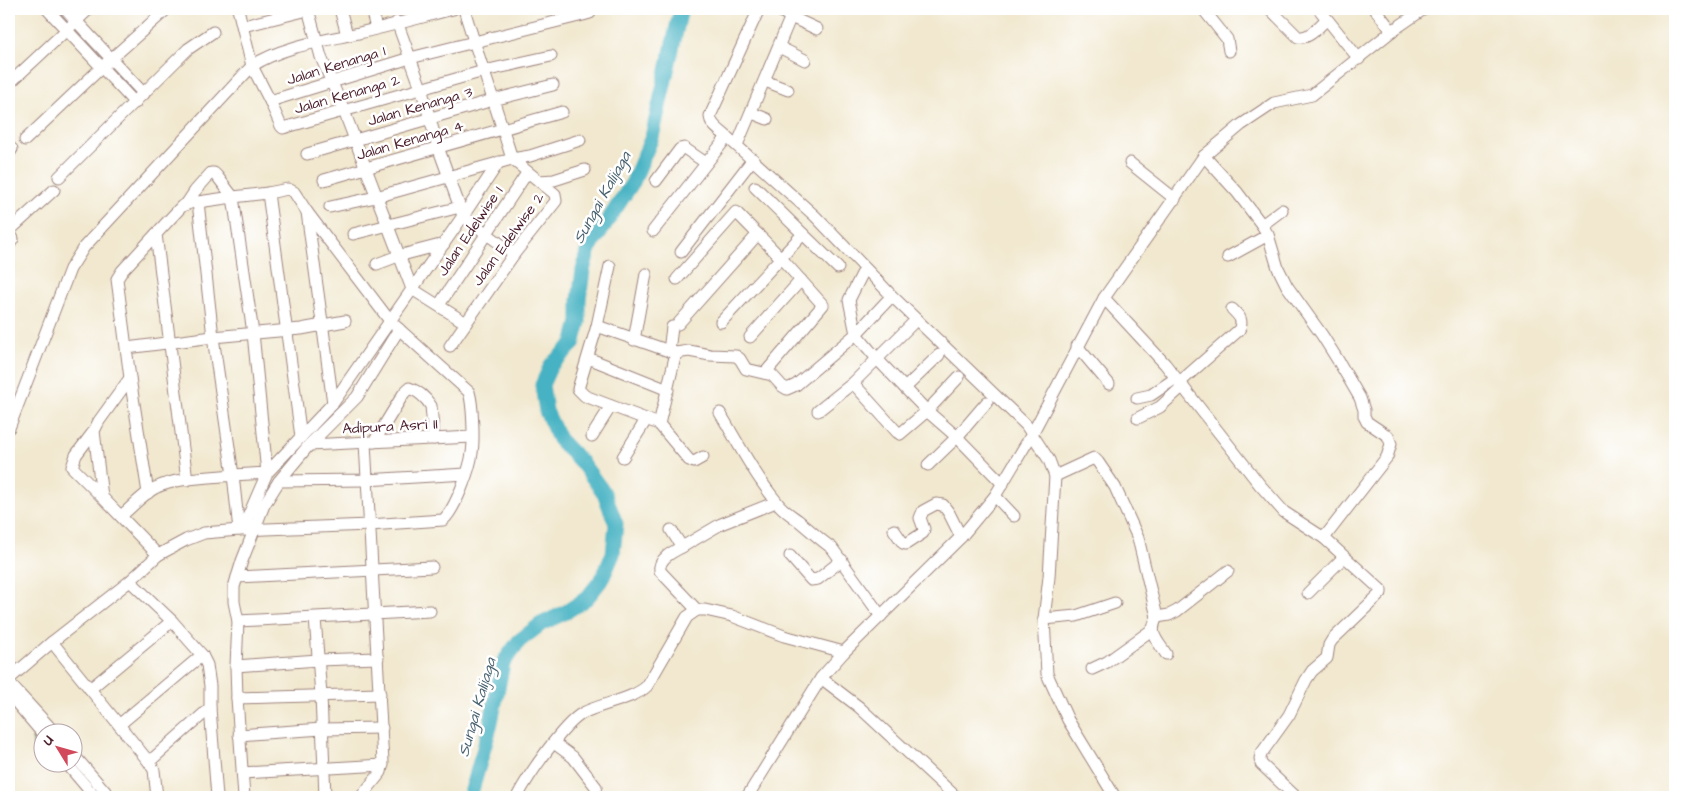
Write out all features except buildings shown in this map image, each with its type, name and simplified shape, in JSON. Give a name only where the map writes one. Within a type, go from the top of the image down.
[{"type":"street","points":[[46,9],[135,103]]},
{"type":"street","points":[[65,9],[144,94]]},
{"type":"street","points":[[13,80],[89,9]]},
{"type":"street","points":[[25,140],[167,9]]},
{"type":"street","points":[[238,9],[252,66],[270,101]]},
{"type":"street","points":[[340,9],[347,35]]},
{"type":"street","points":[[371,9],[376,28]]},
{"type":"street","points":[[400,9],[400,22],[410,58],[438,147],[462,212],[486,234],[514,254]]},
{"type":"street","points":[[9,428],[70,269],[76,258],[84,247],[252,66],[279,53],[316,42],[400,22],[431,11],[453,9]]},
{"type":"street","points":[[464,9],[512,159]]},
{"type":"street","name":"Jalan Kenanga 1","points":[[270,101],[410,58],[570,19],[590,13],[589,9]]},
{"type":"street","points":[[758,9],[710,116],[710,120],[815,216],[879,282],[1026,425],[1049,460],[1055,476],[1050,576],[1044,619],[1046,668],[1049,680],[1068,720],[1115,797]]},
{"type":"street","points":[[777,9],[792,13],[817,29]]},
{"type":"street","points":[[1203,9],[1227,39],[1229,51]]},
{"type":"street","points":[[1270,9],[1302,38],[1309,35],[1327,19]]},
{"type":"street","points":[[1319,9],[1359,58]]},
{"type":"street","points":[[1374,9],[1392,31]]},
{"type":"street","points":[[747,797],[821,678],[844,652],[961,538],[1004,484],[1104,298],[1204,156],[1241,125],[1274,103],[1312,96],[1392,31],[1424,9]]},
{"type":"street","points":[[243,26],[308,10],[316,42],[412,289],[466,323]]},
{"type":"street","points":[[737,145],[752,113],[792,13]]},
{"type":"street","points":[[59,177],[188,49],[213,32]]},
{"type":"street","points":[[778,47],[805,60]]},
{"type":"street","name":"Jalan Kenanga 2","points":[[270,101],[282,128],[484,71],[551,56]]},
{"type":"street","points":[[765,80],[788,90]]},
{"type":"street","name":"Jalan Kenanga 3","points":[[307,154],[493,100],[553,85]]},
{"type":"street","name":"Jalan Kenanga 4","points":[[324,180],[562,112]]},
{"type":"street","points":[[752,113],[767,120]]},
{"type":"street","points":[[653,231],[727,137]]},
{"type":"street","points":[[330,207],[376,197],[499,162],[530,156],[580,140]]},
{"type":"street","points":[[656,181],[680,149],[684,148],[706,163]]},
{"type":"street","points":[[1204,156],[1237,192],[1265,230],[1278,268],[1287,286],[1339,362],[1360,398],[1367,422],[1388,436],[1391,444],[1386,457],[1362,491],[1324,538]]},
{"type":"street","name":"Jalan Edelwise 2","points":[[450,346],[514,254],[556,201],[555,194],[512,159]]},
{"type":"street","points":[[681,252],[753,159]]},
{"type":"street","points":[[246,530],[305,441],[444,244],[462,212],[499,162]]},
{"type":"street","points":[[1130,163],[1175,199]]},
{"type":"street","points":[[539,181],[554,180],[586,170]]},
{"type":"street","points":[[246,530],[233,475],[193,202],[194,191],[211,173],[217,176],[233,197],[253,333],[267,473]]},
{"type":"street","name":"Jalan Edelwise 1","points":[[439,305],[528,173]]},
{"type":"street","points":[[755,187],[838,268]]},
{"type":"street","points":[[9,245],[13,239],[9,231],[54,190]]},
{"type":"street","points":[[47,724],[9,681],[52,642],[130,581],[158,555],[186,540],[204,533],[444,520],[451,511],[466,474],[472,453],[470,395],[468,389],[390,321],[291,190],[193,202],[175,212],[118,276],[130,378],[148,493]]},
{"type":"street","points":[[268,193],[286,330],[305,441]]},
{"type":"street","points":[[1228,256],[1265,230],[1282,210]]},
{"type":"street","points":[[307,212],[333,403]]},
{"type":"street","points":[[353,234],[462,212]]},
{"type":"street","points":[[678,279],[736,212],[781,258],[823,305],[765,373]]},
{"type":"street","points":[[156,234],[186,480]]},
{"type":"street","points":[[660,424],[668,390],[675,326],[758,234]]},
{"type":"street","points":[[721,322],[803,234]]},
{"type":"street","points":[[377,264],[398,256],[444,244]]},
{"type":"street","points":[[610,266],[597,326],[578,389],[585,396],[660,424],[689,460],[694,462],[703,457]]},
{"type":"street","points":[[634,340],[646,274]]},
{"type":"street","points":[[862,274],[849,300],[856,334],[926,411],[957,437],[1004,484]]},
{"type":"street","points":[[750,337],[801,280]]},
{"type":"street","points":[[1104,298],[1180,382],[1269,496],[1286,514],[1324,538],[1381,589],[1382,592],[1332,640],[1329,645],[1327,658],[1312,671],[1289,715],[1261,754],[1261,764],[1294,796]]},
{"type":"street","points":[[597,326],[673,352],[688,351],[710,355],[736,356],[746,369],[772,375],[782,386],[790,388],[856,334],[888,300]]},
{"type":"street","points":[[1138,418],[1160,408],[1180,382],[1239,330],[1242,324],[1241,318],[1232,309]]},
{"type":"street","points":[[127,348],[286,330],[345,321]]},
{"type":"street","points":[[818,411],[854,383],[912,324]]},
{"type":"street","points":[[244,797],[237,698],[238,621],[234,602],[234,587],[242,561],[247,519],[267,473],[357,397],[399,329]]},
{"type":"street","points":[[1077,346],[1109,384]]},
{"type":"street","points":[[905,388],[939,354]]},
{"type":"street","points":[[588,358],[668,390]]},
{"type":"street","points":[[854,383],[902,434],[959,377]]},
{"type":"street","points":[[130,378],[76,455],[72,467],[158,555]]},
{"type":"street","points":[[1137,398],[1151,395],[1180,382]]},
{"type":"street","points":[[362,797],[377,778],[383,765],[366,480],[369,443],[408,388],[418,393],[431,406],[434,440]]},
{"type":"street","points":[[928,465],[957,437],[987,402]]},
{"type":"street","points":[[592,436],[611,406]]},
{"type":"street","points":[[720,413],[776,502],[784,511],[832,548],[881,616]]},
{"type":"street","points":[[623,457],[646,420]]},
{"type":"street","points":[[94,431],[102,497]]},
{"type":"street","name":"Adipura Asri II","points":[[305,441],[369,443],[472,437]]},
{"type":"street","points":[[1055,476],[1094,458],[1115,487],[1138,538],[1157,617],[1153,629],[1156,641],[1166,654]]},
{"type":"street","points":[[121,516],[148,493],[164,484],[186,480],[267,473]]},
{"type":"street","points":[[279,481],[366,480],[466,474]]},
{"type":"street","points":[[995,496],[1014,516]]},
{"type":"street","points":[[696,610],[660,571],[659,567],[663,560],[721,524],[776,502]]},
{"type":"street","points":[[894,530],[903,543],[906,544],[923,533],[924,529],[920,518],[922,511],[940,504],[945,507],[961,538]]},
{"type":"street","points":[[671,530],[682,547]]},
{"type":"street","points":[[790,556],[811,580],[818,579],[842,560]]},
{"type":"street","points":[[1308,593],[1344,557]]},
{"type":"street","points":[[237,577],[432,567]]},
{"type":"street","points":[[1157,617],[1169,615],[1177,611],[1228,571]]},
{"type":"street","points":[[130,581],[172,621],[202,655],[208,673],[216,797]]},
{"type":"street","points":[[1044,619],[1076,616],[1115,603]]},
{"type":"street","points":[[517,797],[566,726],[584,712],[643,689],[656,671],[687,617],[696,610],[732,616],[784,636],[844,652]]},
{"type":"street","points":[[238,621],[430,611]]},
{"type":"street","points":[[314,618],[321,695],[325,797]]},
{"type":"street","points":[[90,689],[172,621]]},
{"type":"street","points":[[1092,669],[1107,662],[1153,629]]},
{"type":"street","points":[[52,642],[149,762],[154,770],[157,797]]},
{"type":"street","points":[[119,725],[202,655]]},
{"type":"street","points":[[236,666],[378,658]]},
{"type":"street","points":[[821,678],[859,707],[956,797]]},
{"type":"street","points":[[9,694],[34,724]]},
{"type":"street","points":[[237,698],[380,694]]},
{"type":"street","points":[[149,762],[210,708]]},
{"type":"street","points":[[239,735],[382,728]]},
{"type":"street","points":[[554,743],[573,758],[596,786]]},
{"type":"street","points":[[82,765],[110,797]]},
{"type":"street","points":[[242,773],[383,765]]},
{"type":"street","points":[[75,774],[95,797]]},
{"type":"waterway","name":"Sungai Kalijaga","points":[[470,797],[490,727],[503,663],[519,641],[541,624],[566,612],[587,598],[602,579],[613,554],[616,524],[604,493],[582,463],[559,439],[546,411],[542,385],[551,365],[573,344],[579,322],[579,300],[583,270],[589,249],[633,182],[652,137],[681,9]]}]
